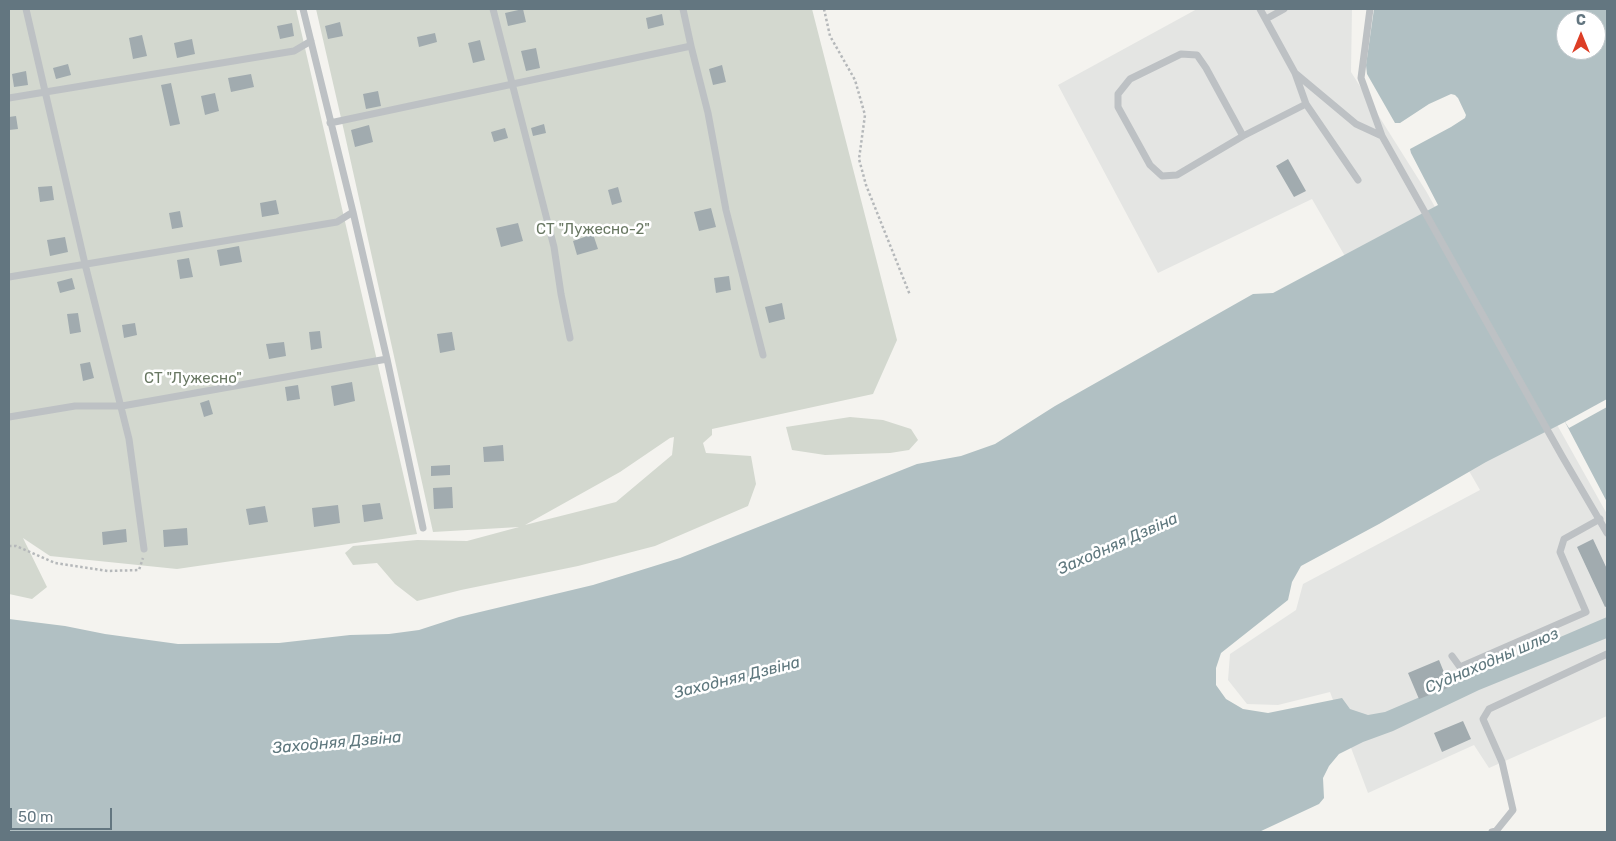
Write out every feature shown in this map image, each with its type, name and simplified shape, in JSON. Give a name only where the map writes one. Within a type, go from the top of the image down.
[{"type":"lane","points":[[26,9],[85,264],[122,406],[129,440],[144,549]]},
{"type":"lane","points":[[303,9],[353,212],[424,528]]},
{"type":"lane","points":[[493,9],[554,246],[570,338]]},
{"type":"lane","points":[[683,9],[708,113],[726,210],[763,355]]},
{"type":"lane","points":[[1260,9],[1295,73],[1306,104],[1358,180]]},
{"type":"lane","points":[[1266,19],[1284,9]]},
{"type":"lane","points":[[1370,9],[1361,78],[1382,136],[1607,533]]},
{"type":"lane","points":[[9,98],[294,51],[311,41]]},
{"type":"lane","points":[[330,123],[691,46]]},
{"type":"lane","points":[[1243,136],[1197,55],[1181,54],[1130,79],[1118,94],[1118,107],[1150,165],[1162,176],[1176,175],[1243,136],[1306,104]]},
{"type":"lane","points":[[1295,73],[1356,124],[1382,136]]},
{"type":"lane","points":[[9,277],[337,222],[353,212]]},
{"type":"lane","points":[[9,417],[75,406],[122,406],[387,359]]},
{"type":"lane","points":[[1452,656],[1460,667],[1586,612],[1560,552],[1564,539],[1600,519]]},
{"type":"lane","points":[[1492,832],[1496,831],[1513,810],[1502,762],[1483,719],[1488,709],[1607,654]]},
{"type":"path","points":[[824,9],[830,36],[854,80],[865,115],[859,159],[866,185],[910,295]]},
{"type":"path","points":[[9,546],[16,546],[55,563],[108,571],[139,570],[144,549]]},
{"type":"shaded area","points":[[1197,9],[1352,9],[1351,72],[1426,191],[1607,514],[1607,716],[1489,768],[1474,745],[1368,793],[1330,692],[1278,705],[1247,704],[1228,680],[1230,654],[1296,610],[1303,584],[1480,490],[1312,199],[1158,273],[1058,85]]},
{"type":"green space","name":"СТ \"Лужесно\"","points":[[9,9],[296,9],[417,534],[177,569],[50,556],[23,538],[47,587],[32,599],[9,594]]},
{"type":"green space","name":"СТ \"Лужесно-2\"","points":[[316,9],[812,9],[897,340],[873,394],[712,429],[712,435],[703,443],[706,453],[751,456],[756,484],[748,506],[655,546],[578,566],[417,601],[395,584],[377,563],[353,565],[345,553],[353,546],[417,540],[467,541],[519,527],[433,532]],"holes":[[[674,437],[672,455],[616,502],[525,525],[620,472]]]},
{"type":"green space","points":[[850,417],[883,420],[911,429],[918,440],[909,450],[890,453],[825,455],[792,450],[786,427]]},
{"type":"water","name":"Заходняя Дзвіна","points":[[1374,9],[1607,9],[1607,502],[1565,422],[1486,462],[1379,524],[1301,566],[1292,582],[1288,600],[1221,653],[1216,668],[1216,685],[1226,699],[1243,709],[1268,713],[1342,698],[1350,709],[1368,715],[1385,712],[1607,617],[1607,638],[1479,690],[1393,731],[1363,742],[1339,754],[1329,766],[1323,778],[1324,798],[1319,804],[1259,832],[9,832],[9,619],[178,644],[279,643],[419,630],[459,617],[593,585],[680,558],[917,464],[961,456],[995,444],[1055,406],[1253,294],[1273,293],[1438,205],[1410,149],[1465,118],[1466,115],[1458,98],[1451,94],[1429,104],[1400,123],[1395,123],[1367,74],[1366,65]]},
{"type":"pier","points":[[1607,399],[1607,407],[1569,428],[1565,422]]},
{"type":"building","points":[[523,9],[526,22],[508,26],[505,13]]},
{"type":"building","points":[[662,14],[664,25],[648,29],[646,18]]},
{"type":"building","points":[[340,22],[343,36],[328,39],[325,26]]},
{"type":"building","points":[[292,23],[294,36],[280,39],[277,26]]},
{"type":"building","points":[[435,33],[437,42],[419,47],[417,37]]},
{"type":"building","points":[[142,35],[147,56],[133,59],[129,38]]},
{"type":"building","points":[[192,39],[195,54],[177,58],[174,43]]},
{"type":"building","points":[[480,40],[485,60],[473,63],[468,43]]},
{"type":"building","points":[[536,48],[540,68],[526,71],[521,51]]},
{"type":"building","points":[[68,64],[71,75],[56,79],[53,68]]},
{"type":"building","points":[[722,65],[726,82],[713,85],[709,69]]},
{"type":"building","points":[[26,71],[28,85],[14,87],[12,74]]},
{"type":"building","points":[[251,74],[254,87],[231,92],[228,78]]},
{"type":"building","points":[[171,83],[180,124],[170,126],[161,85]]},
{"type":"building","points":[[378,91],[381,106],[366,109],[363,94]]},
{"type":"building","points":[[215,93],[219,111],[205,115],[201,96]]},
{"type":"building","points":[[16,116],[18,129],[9,130],[9,117]]},
{"type":"building","points":[[544,124],[546,133],[533,136],[531,128]]},
{"type":"building","points":[[369,125],[373,142],[355,147],[351,130]]},
{"type":"building","points":[[505,128],[508,138],[494,142],[491,132]]},
{"type":"building","points":[[1288,159],[1306,191],[1294,197],[1276,166]]},
{"type":"building","points":[[52,186],[54,200],[40,202],[38,187]]},
{"type":"building","points":[[618,187],[622,202],[612,205],[608,190]]},
{"type":"building","points":[[276,200],[279,214],[262,217],[260,203]]},
{"type":"building","points":[[711,208],[716,227],[699,231],[694,212]]},
{"type":"building","points":[[180,211],[183,227],[172,229],[169,213]]},
{"type":"building","points":[[518,223],[523,241],[501,247],[496,228]]},
{"type":"building","points":[[593,234],[598,249],[577,255],[573,241]]},
{"type":"building","points":[[65,237],[68,252],[50,256],[47,240]]},
{"type":"building","points":[[239,246],[242,262],[220,266],[217,250]]},
{"type":"building","points":[[189,258],[193,277],[180,279],[177,260]]},
{"type":"building","points":[[729,276],[731,290],[716,293],[714,278]]},
{"type":"building","points":[[72,278],[75,289],[60,293],[57,282]]},
{"type":"building","points":[[782,303],[785,319],[769,323],[765,307]]},
{"type":"building","points":[[78,313],[81,332],[70,334],[67,314]]},
{"type":"building","points":[[135,323],[137,335],[124,338],[122,325]]},
{"type":"building","points":[[320,331],[322,348],[311,350],[309,332]]},
{"type":"building","points":[[452,332],[455,350],[440,353],[437,334]]},
{"type":"building","points":[[284,342],[286,356],[269,359],[266,344]]},
{"type":"building","points":[[90,362],[94,378],[83,381],[80,364]]},
{"type":"building","points":[[352,382],[355,401],[334,406],[331,386]]},
{"type":"building","points":[[298,385],[300,399],[287,401],[285,387]]},
{"type":"building","points":[[209,400],[213,414],[204,417],[200,403]]},
{"type":"building","points":[[503,445],[504,461],[484,462],[483,447]]},
{"type":"building","points":[[450,465],[450,475],[431,476],[431,466]]},
{"type":"building","points":[[452,487],[453,508],[434,509],[433,488]]},
{"type":"building","points":[[380,503],[383,519],[364,522],[362,505]]},
{"type":"building","points":[[338,505],[340,523],[314,527],[312,508]]},
{"type":"building","points":[[265,506],[268,522],[249,525],[246,509]]},
{"type":"building","points":[[187,528],[188,545],[164,547],[163,530]]},
{"type":"building","points":[[126,529],[127,542],[103,545],[102,532]]},
{"type":"building","points":[[1593,539],[1607,569],[1607,606],[1605,607],[1577,547]]},
{"type":"building","points":[[1439,660],[1450,687],[1419,699],[1408,673]]},
{"type":"building","points":[[1463,721],[1471,739],[1442,752],[1434,733]]},
{"type":"water label","name":"Суднаходны шлюз","points":[[1492,661]]}]
